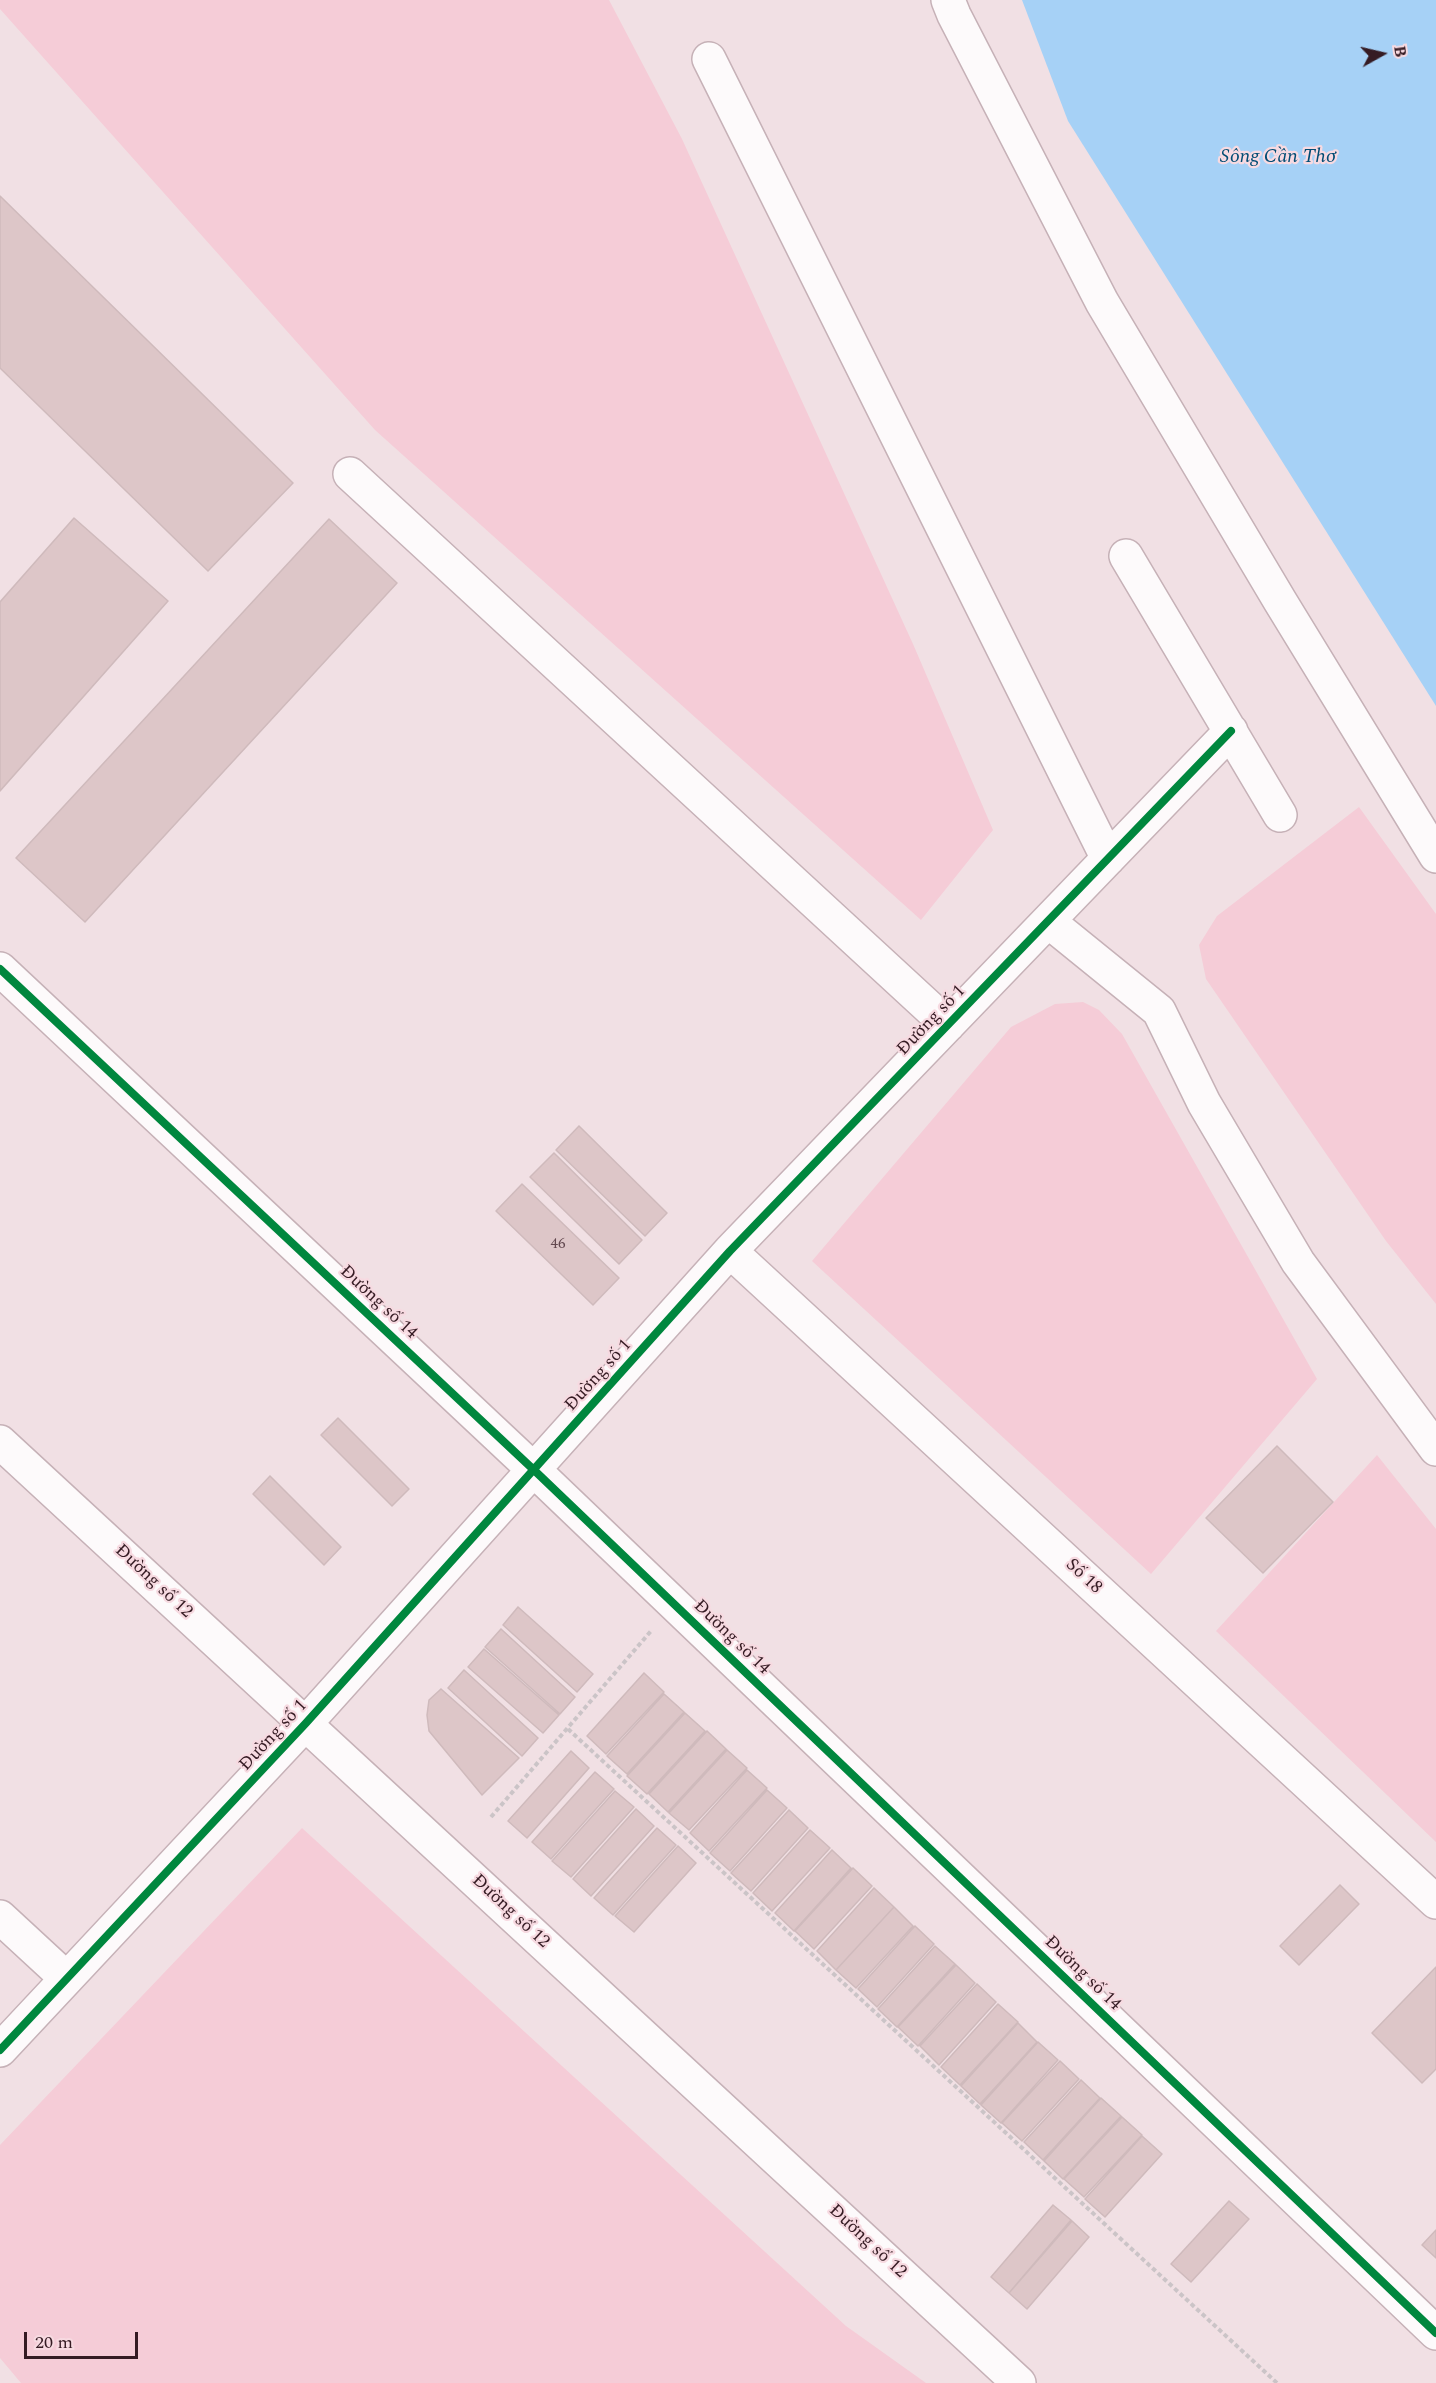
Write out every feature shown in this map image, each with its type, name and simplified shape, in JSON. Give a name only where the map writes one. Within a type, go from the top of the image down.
[{"type":"street","points":[[948,0],[1102,302],[1274,591],[1436,856]]},
{"type":"street","points":[[709,59],[1108,860]]},
{"type":"street","points":[[350,474],[948,1025]]},
{"type":"street","points":[[1125,556],[1280,815]]},
{"type":"street","name":"Đường số 1","points":[[0,2050],[306,1723],[535,1471],[730,1251],[1231,731]]},
{"type":"street","points":[[1048,921],[1159,1011],[1204,1103],[1298,1262],[1436,1449]]},
{"type":"street","name":"Đường số 14","points":[[0,969],[535,1471],[1436,2334]]},
{"type":"street","name":"Số 18","points":[[730,1251],[1436,1902]]},
{"type":"street","name":"Đường số 12","points":[[0,1442],[1019,2383]]},
{"type":"street","points":[[0,1917],[66,1978]]},
{"type":"path","points":[[492,1817],[657,1624]]},
{"type":"path","points":[[568,1729],[1277,2383]]},
{"type":"shaded area","points":[[0,0],[609,0],[682,139],[913,644],[993,830],[921,920],[375,430],[0,9]]},
{"type":"shaded area","points":[[1359,807],[1436,914],[1436,1304],[1386,1241],[1206,979],[1199,945],[1217,916]]},
{"type":"shaded area","points":[[1083,1002],[1099,1010],[1122,1034],[1317,1379],[1151,1574],[812,1261],[1011,1027],[1055,1004]]},
{"type":"shaded area","points":[[1377,1455],[1436,1529],[1436,1842],[1216,1631]]},
{"type":"shaded area","points":[[302,1828],[846,2326],[926,2383],[21,2383],[0,2358],[0,2145]]},
{"type":"water","name":"Sông Cần Thơ","points":[[1022,0],[1436,0],[1436,706],[1068,121]]},
{"type":"building","points":[[0,196],[293,483],[208,571],[0,368]]},
{"type":"building","points":[[74,518],[168,601],[0,791],[0,602]]},
{"type":"building","points":[[329,519],[397,583],[85,922],[16,858]]},
{"type":"building","points":[[579,1126],[667,1213],[645,1236],[556,1150]]},
{"type":"building","points":[[554,1153],[642,1240],[619,1264],[530,1177]]},
{"type":"building","points":[[522,1184],[619,1278],[593,1305],[496,1211]]},
{"type":"building","points":[[338,1418],[409,1489],[392,1506],[321,1435]]},
{"type":"building","points":[[1277,1446],[1333,1502],[1263,1573],[1206,1518]]},
{"type":"building","points":[[270,1476],[341,1547],[324,1565],[253,1494]]},
{"type":"building","points":[[518,1607],[593,1674],[577,1692],[503,1625]]},
{"type":"building","points":[[501,1629],[575,1697],[560,1714],[485,1647]]},
{"type":"building","points":[[484,1649],[559,1715],[543,1733],[468,1667]]},
{"type":"building","points":[[464,1670],[538,1738],[522,1756],[448,1688]]},
{"type":"building","points":[[644,1673],[664,1692],[606,1754],[587,1736]]},
{"type":"building","points":[[441,1689],[519,1758],[482,1795],[429,1731],[427,1715],[429,1700]]},
{"type":"building","points":[[664,1694],[684,1712],[627,1774],[607,1756]]},
{"type":"building","points":[[685,1713],[705,1731],[647,1794],[627,1776]]},
{"type":"building","points":[[707,1731],[726,1749],[668,1812],[649,1794]]},
{"type":"building","points":[[727,1750],[747,1768],[689,1830],[669,1813]]},
{"type":"building","points":[[571,1751],[589,1768],[527,1838],[508,1821]]},
{"type":"building","points":[[747,1770],[767,1788],[709,1851],[690,1833]]},
{"type":"building","points":[[595,1772],[614,1789],[551,1859],[532,1842]]},
{"type":"building","points":[[767,1790],[787,1808],[730,1871],[710,1853]]},
{"type":"building","points":[[615,1791],[634,1807],[571,1877],[552,1861]]},
{"type":"building","points":[[636,1809],[654,1826],[591,1896],[573,1879]]},
{"type":"building","points":[[789,1810],[808,1828],[751,1891],[731,1873]]},
{"type":"building","points":[[657,1828],[676,1845],[613,1915],[594,1898]]},
{"type":"building","points":[[810,1830],[830,1848],[772,1911],[753,1893]]},
{"type":"building","points":[[678,1846],[696,1863],[634,1932],[615,1916]]},
{"type":"building","points":[[832,1850],[851,1868],[794,1931],[775,1913]]},
{"type":"building","points":[[853,1868],[872,1886],[814,1949],[795,1931]]},
{"type":"building","points":[[1340,1885],[1359,1904],[1299,1965],[1280,1946]]},
{"type":"building","points":[[874,1888],[894,1907],[836,1970],[817,1951]]},
{"type":"building","points":[[894,1907],[913,1926],[856,1988],[836,1970]]},
{"type":"building","points":[[915,1926],[934,1944],[877,2007],[858,1989]]},
{"type":"building","points":[[935,1946],[955,1964],[897,2027],[878,2009]]},
{"type":"building","points":[[956,1965],[975,1983],[918,2046],[898,2027]]},
{"type":"building","points":[[1436,1967],[1436,2069],[1422,2083],[1372,2033]]},
{"type":"building","points":[[977,1984],[996,2002],[939,2065],[920,2046]]},
{"type":"building","points":[[998,2004],[1018,2022],[960,2085],[941,2067]]},
{"type":"building","points":[[1018,2023],[1037,2042],[980,2104],[961,2086]]},
{"type":"building","points":[[1038,2042],[1058,2060],[1001,2123],[981,2105]]},
{"type":"building","points":[[1060,2061],[1079,2079],[1022,2141],[1002,2123]]},
{"type":"building","points":[[1081,2080],[1100,2098],[1043,2160],[1024,2142]]},
{"type":"building","points":[[1101,2098],[1121,2116],[1063,2179],[1044,2161]]},
{"type":"building","points":[[1122,2117],[1142,2135],[1084,2197],[1064,2179]]},
{"type":"building","points":[[1142,2136],[1162,2154],[1105,2217],[1085,2199]]},
{"type":"building","points":[[1229,2201],[1249,2219],[1191,2282],[1171,2264]]},
{"type":"building","points":[[1053,2205],[1071,2220],[1009,2293],[991,2277]]},
{"type":"building","points":[[1072,2221],[1089,2237],[1027,2309],[1009,2293]]},
{"type":"building","points":[[1436,2230],[1436,2258],[1422,2245]]},
{"type":"cycle path","points":[[0,2050],[306,1723],[730,1251],[1231,731]]},
{"type":"cycle path","points":[[0,969],[535,1471],[1436,2333]]}]
